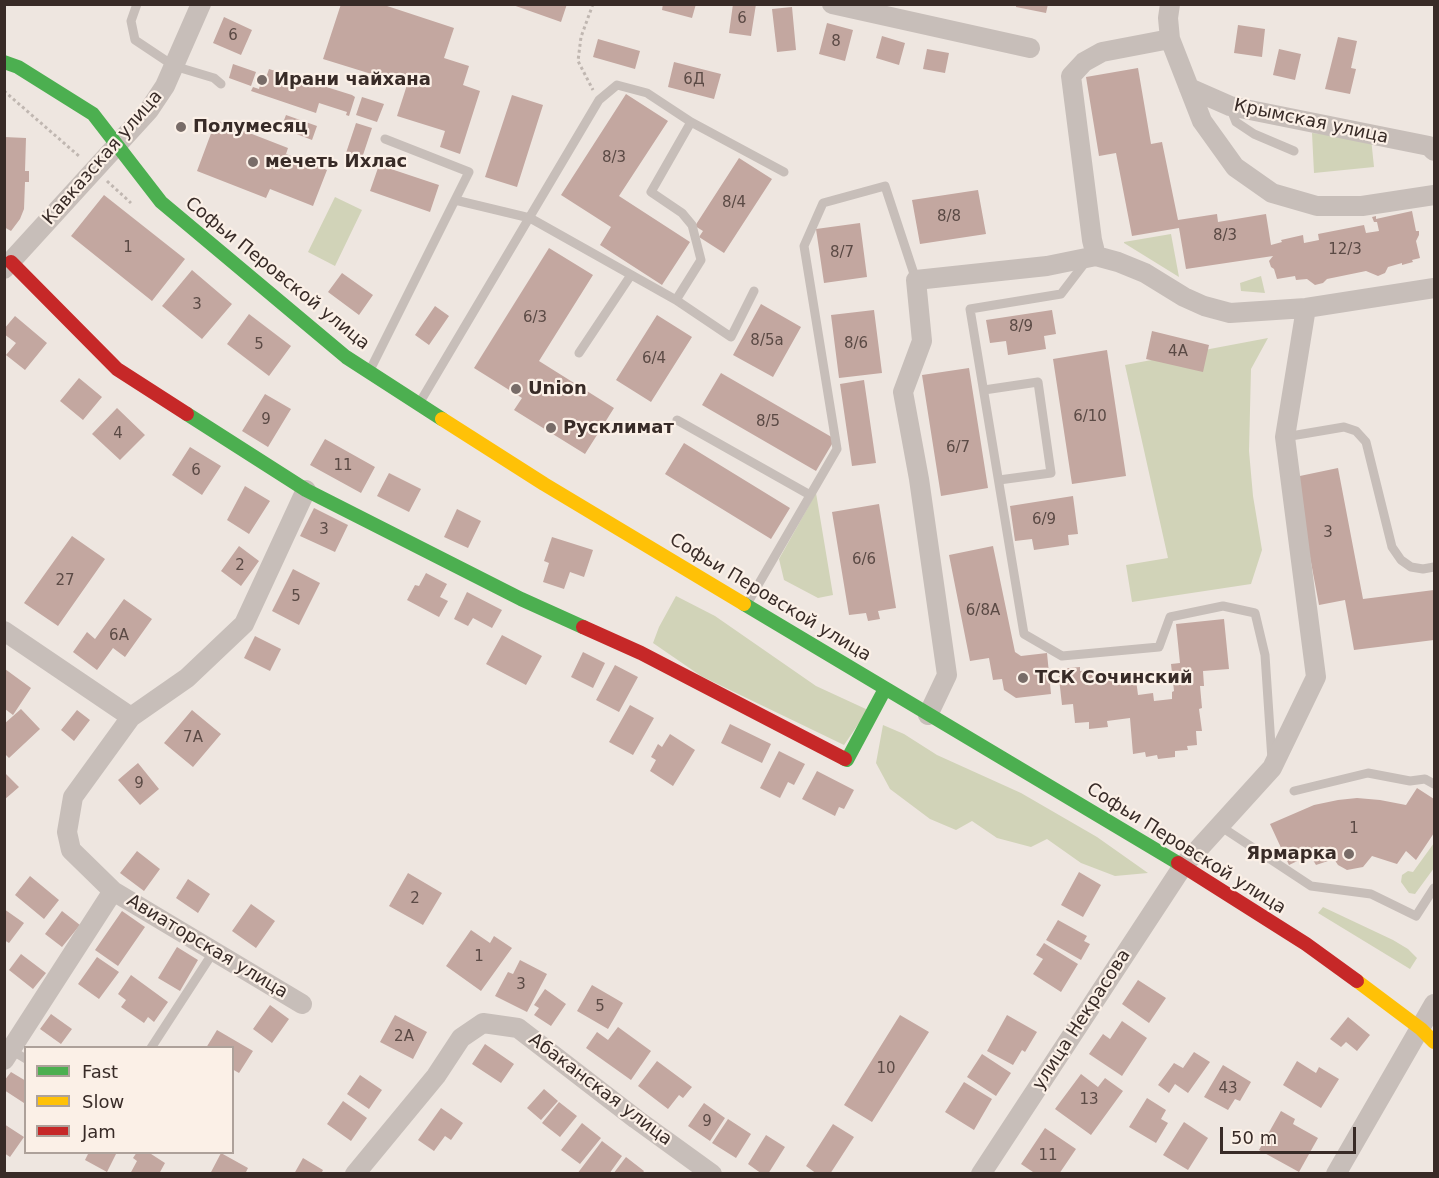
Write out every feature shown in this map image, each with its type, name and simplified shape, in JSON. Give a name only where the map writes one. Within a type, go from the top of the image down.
[{"type":"main road","name":"Софьи Перовской улица","points":[[4,62],[18,67],[93,114],[161,202],[346,357],[544,484],[1183,866],[1306,944],[1428,1035]]},
{"type":"main road","points":[[8,265],[117,369],[306,490],[521,599],[641,653],[847,760],[885,688]]},
{"type":"street","name":"Кавказская улица","points":[[8,265],[149,111],[165,86],[201,4]]},
{"type":"street","points":[[832,4],[1030,48]]},
{"type":"street","points":[[1170,4],[1168,18],[1170,39],[1202,121],[1235,167],[1272,193],[1317,206],[1362,206],[1434,195]]},
{"type":"street","points":[[1093,257],[1071,76],[1084,62],[1102,52],[1170,39]]},
{"type":"street","name":"Крымская улица","points":[[1189,88],[1230,106],[1429,146],[1434,150]]},
{"type":"street","points":[[928,714],[947,675],[919,479],[903,392],[922,341],[916,280],[1047,266],[1093,257],[1118,262],[1145,273],[1184,297],[1204,306],[1230,313],[1306,308],[1434,288]]},
{"type":"street","name":"улица Некрасова","points":[[981,1173],[1183,866],[1272,768],[1316,677],[1285,437],[1306,308]]},
{"type":"street","name":"Авиаторская улица","points":[[302,1004],[113,891],[71,850],[67,832],[73,797],[131,717],[187,678],[244,624],[306,490]]},
{"type":"street","points":[[4,631],[131,717]]},
{"type":"street","name":"Авиаторская улица","points":[[14,1056],[113,891]]},
{"type":"street","points":[[1336,1173],[1428,1035],[1434,1004]]},
{"type":"street","name":"Абаканская улица","points":[[355,1173],[436,1076],[461,1038],[483,1023],[518,1028],[636,1119],[712,1173]]},
{"type":"lane","points":[[137,4],[131,21],[135,40],[174,66],[214,78],[221,84]]},
{"type":"lane","points":[[419,404],[599,100],[617,85],[647,93],[691,122],[784,172]]},
{"type":"lane","points":[[1230,106],[1236,122],[1254,134],[1294,151]]},
{"type":"lane","points":[[676,300],[701,260],[692,225],[682,213],[651,192],[691,122]]},
{"type":"lane","points":[[369,372],[468,172],[385,139]]},
{"type":"lane","points":[[746,606],[837,448],[804,246],[823,203],[885,186],[916,280]]},
{"type":"lane","points":[[455,200],[530,218],[676,300],[731,337],[754,291]]},
{"type":"lane","points":[[1093,257],[1060,294],[970,309],[1024,634],[1062,656],[1159,647],[1170,617],[1223,606],[1255,613],[1265,655],[1272,768]]},
{"type":"lane","points":[[579,352],[631,275]]},
{"type":"lane","points":[[984,390],[1038,382],[1051,473],[999,480]]},
{"type":"lane","points":[[677,420],[810,495]]},
{"type":"lane","points":[[1285,437],[1344,427],[1356,431],[1366,442],[1392,547],[1401,560],[1411,567],[1423,569],[1434,567]]},
{"type":"lane","points":[[1294,791],[1368,773],[1410,781],[1425,779],[1434,784]]},
{"type":"lane","points":[[1220,826],[1311,886],[1371,894],[1416,916],[1434,888]]},
{"type":"lane","points":[[152,1046],[214,951]]},
{"type":"path","points":[[593,4],[581,37],[578,61],[599,100]]},
{"type":"green space","points":[[1312,133],[1371,138],[1374,167],[1314,173]]},
{"type":"green space","points":[[335,197],[362,210],[335,266],[308,252]]},
{"type":"green space","points":[[1171,234],[1179,277],[1124,243],[1124,242]]},
{"type":"green space","points":[[1261,276],[1265,293],[1241,291],[1240,283]]},
{"type":"green space","points":[[1268,338],[1251,369],[1249,451],[1253,496],[1262,550],[1251,584],[1132,602],[1126,565],[1168,558],[1125,365]]},
{"type":"green space","points":[[816,493],[833,595],[818,598],[784,580],[779,559]]},
{"type":"green space","points":[[676,596],[715,616],[816,686],[868,710],[844,745],[701,676],[653,643]]},
{"type":"green space","points":[[883,725],[904,734],[937,755],[1021,793],[1097,837],[1148,873],[1115,876],[1081,863],[1047,839],[1031,847],[997,838],[972,821],[956,830],[930,819],[890,789],[876,763]]},
{"type":"green space","points":[[1434,843],[1434,868],[1415,894],[1409,893],[1401,882],[1402,875],[1408,871],[1413,872]]},
{"type":"green space","points":[[1323,907],[1393,940],[1417,958],[1410,969],[1318,913]]},
{"type":"building","points":[[341,4],[381,4],[454,28],[444,58],[469,66],[463,85],[480,91],[460,154],[440,147],[445,131],[397,116],[407,85],[323,59]]},
{"type":"building","points":[[510,4],[567,4],[561,22]]},
{"type":"building","points":[[663,4],[696,4],[692,18],[662,10]]},
{"type":"building","points":[[733,4],[756,4],[751,36],[729,33]]},
{"type":"building","points":[[1016,4],[1048,4],[1046,13],[1016,7]]},
{"type":"building","points":[[792,7],[796,50],[777,52],[772,9]]},
{"type":"building","points":[[224,17],[252,30],[241,55],[213,43]]},
{"type":"building","points":[[827,23],[853,30],[845,61],[819,54]]},
{"type":"building","points":[[1238,25],[1265,29],[1262,57],[1234,53]]},
{"type":"building","points":[[882,36],[905,43],[899,65],[876,58]]},
{"type":"building","points":[[1338,37],[1357,41],[1351,68],[1356,69],[1350,94],[1325,89]]},
{"type":"building","points":[[598,39],[640,51],[635,69],[593,57]]},
{"type":"building","points":[[927,49],[949,53],[945,73],[923,69]]},
{"type":"building","points":[[1279,49],[1301,54],[1295,80],[1273,75]]},
{"type":"building","points":[[674,62],[721,74],[714,99],[668,87]]},
{"type":"building","points":[[233,64],[256,72],[251,86],[229,78]]},
{"type":"building","points":[[1138,68],[1151,144],[1162,142],[1178,220],[1217,214],[1218,222],[1266,214],[1271,245],[1303,235],[1304,243],[1319,240],[1318,234],[1364,225],[1366,233],[1379,231],[1377,222],[1374,222],[1372,217],[1376,216],[1376,219],[1412,211],[1416,231],[1419,231],[1416,241],[1420,258],[1412,260],[1413,262],[1388,267],[1385,273],[1378,276],[1366,271],[1327,279],[1315,285],[1307,279],[1296,280],[1295,276],[1277,279],[1269,261],[1273,256],[1186,269],[1179,228],[1132,236],[1116,153],[1099,156],[1086,77]]},
{"type":"building","points":[[269,69],[352,95],[355,97],[349,116],[346,115],[347,112],[319,103],[316,113],[251,91],[253,87],[259,89],[260,85],[263,86]]},
{"type":"building","points":[[626,94],[668,121],[619,196],[690,242],[662,285],[600,245],[611,227],[561,195]]},
{"type":"building","points":[[512,95],[543,105],[517,187],[485,177]]},
{"type":"building","points":[[362,97],[384,104],[377,122],[356,115]]},
{"type":"building","points":[[286,115],[317,126],[312,140],[281,128]]},
{"type":"building","name":"мечеть Ихлас","points":[[216,120],[288,148],[286,154],[327,170],[313,206],[270,189],[266,198],[197,171]]},
{"type":"building","points":[[356,123],[372,128],[362,158],[346,153]]},
{"type":"building","points":[[4,137],[26,138],[25,171],[29,171],[29,182],[25,182],[24,209],[11,231],[4,227]]},
{"type":"building","points":[[739,158],[772,179],[724,253],[699,237],[703,231],[695,226]]},
{"type":"building","points":[[379,165],[439,185],[430,212],[370,191]]},
{"type":"building","points":[[978,190],[986,234],[920,244],[912,200]]},
{"type":"building","points":[[104,195],[185,259],[152,301],[71,236]]},
{"type":"building","points":[[860,223],[867,277],[824,283],[816,229]]},
{"type":"building","points":[[549,248],[593,275],[539,361],[614,408],[585,454],[514,410],[522,398],[474,368]]},
{"type":"building","points":[[192,270],[232,304],[202,339],[162,306]]},
{"type":"building","points":[[342,273],[373,295],[359,315],[328,292]]},
{"type":"building","points":[[761,304],[801,327],[773,377],[733,355]]},
{"type":"building","points":[[435,306],[449,316],[429,345],[415,335]]},
{"type":"building","points":[[874,310],[882,373],[839,378],[831,315]]},
{"type":"building","points":[[1052,310],[1056,334],[1044,336],[1046,349],[1008,355],[1006,341],[990,343],[986,320]]},
{"type":"building","points":[[249,314],[291,346],[269,376],[227,344]]},
{"type":"building","points":[[657,315],[692,337],[651,402],[616,380]]},
{"type":"building","points":[[15,316],[47,343],[25,370],[6,355],[16,343],[4,334],[4,329]]},
{"type":"building","points":[[1152,331],[1209,345],[1203,372],[1146,359]]},
{"type":"building","points":[[1107,350],[1126,476],[1072,484],[1053,359]]},
{"type":"building","points":[[969,368],[988,488],[941,496],[922,375]]},
{"type":"building","points":[[721,373],[835,439],[816,471],[702,405]]},
{"type":"building","points":[[79,378],[102,397],[83,420],[60,401]]},
{"type":"building","points":[[864,380],[876,463],[852,466],[840,384]]},
{"type":"building","points":[[265,394],[291,409],[268,447],[242,431]]},
{"type":"building","points":[[117,408],[145,435],[120,460],[92,434]]},
{"type":"building","points":[[325,439],[375,467],[361,493],[310,465]]},
{"type":"building","points":[[684,443],[790,508],[771,539],[665,474]]},
{"type":"building","points":[[190,447],[221,466],[202,495],[172,475]]},
{"type":"building","points":[[1338,468],[1363,599],[1434,590],[1434,640],[1354,650],[1345,600],[1319,605],[1295,477]]},
{"type":"building","points":[[389,473],[421,489],[409,512],[377,496]]},
{"type":"building","points":[[245,486],[270,501],[249,534],[227,520]]},
{"type":"building","points":[[1073,496],[1078,534],[1068,535],[1069,545],[1034,550],[1032,539],[1015,541],[1010,506]]},
{"type":"building","points":[[879,504],[896,608],[878,611],[880,619],[868,621],[866,613],[849,615],[832,512]]},
{"type":"building","points":[[314,508],[348,525],[335,552],[300,536]]},
{"type":"building","points":[[457,509],[481,521],[468,548],[444,537]]},
{"type":"building","points":[[72,536],[105,559],[58,626],[24,603]]},
{"type":"building","points":[[552,537],[593,550],[584,577],[570,572],[564,589],[543,582],[549,563],[544,561]]},
{"type":"building","points":[[239,546],[259,561],[241,586],[221,571]]},
{"type":"building","points":[[993,546],[1015,652],[1021,656],[1047,653],[1051,694],[1016,698],[1004,690],[1002,679],[993,680],[989,658],[970,661],[949,555]]},
{"type":"building","points":[[293,569],[320,583],[299,625],[272,611]]},
{"type":"building","points":[[426,573],[447,584],[440,597],[448,601],[439,617],[407,600],[415,585],[419,586]]},
{"type":"building","points":[[467,592],[502,610],[492,628],[473,618],[468,626],[454,619]]},
{"type":"building","points":[[124,599],[152,619],[125,657],[113,648],[97,670],[73,652],[87,632],[95,639]]},
{"type":"building","points":[[1224,619],[1229,669],[1203,671],[1204,686],[1200,686],[1202,708],[1199,709],[1202,731],[1196,731],[1197,745],[1187,746],[1188,750],[1175,751],[1175,757],[1158,759],[1157,755],[1146,757],[1145,752],[1133,754],[1130,718],[1107,721],[1108,727],[1089,729],[1089,722],[1075,723],[1073,704],[1062,705],[1058,669],[1080,667],[1080,671],[1092,670],[1093,680],[1113,679],[1112,674],[1135,672],[1138,695],[1153,693],[1154,701],[1172,699],[1174,691],[1171,664],[1180,663],[1176,624]]},
{"type":"building","points":[[502,635],[542,656],[526,685],[486,664]]},
{"type":"building","points":[[255,636],[281,649],[270,671],[244,658]]},
{"type":"building","points":[[583,652],[605,663],[593,688],[571,677]]},
{"type":"building","points":[[615,665],[638,677],[619,712],[596,700]]},
{"type":"building","points":[[5,669],[31,688],[13,715],[5,709]]},
{"type":"building","points":[[630,705],[654,718],[633,755],[609,742]]},
{"type":"building","points":[[21,709],[40,729],[9,758],[4,753],[4,724]]},
{"type":"building","points":[[77,710],[90,720],[74,741],[61,730]]},
{"type":"building","points":[[192,710],[221,734],[193,767],[164,743]]},
{"type":"building","points":[[730,724],[771,744],[762,763],[721,743]]},
{"type":"building","points":[[670,734],[695,750],[673,786],[650,771],[656,760],[651,757],[658,744],[662,747]]},
{"type":"building","points":[[779,751],[805,764],[794,785],[788,782],[780,798],[760,788]]},
{"type":"building","points":[[138,763],[159,789],[140,805],[118,780]]},
{"type":"building","points":[[817,771],[854,790],[844,809],[839,807],[835,816],[802,799]]},
{"type":"building","points":[[4,772],[19,787],[4,800]]},
{"type":"building","points":[[1417,788],[1434,799],[1434,833],[1416,860],[1406,851],[1397,864],[1372,856],[1363,867],[1347,870],[1338,865],[1334,859],[1316,865],[1310,855],[1289,865],[1270,824],[1314,805],[1338,800],[1357,798],[1406,805]]},
{"type":"building","points":[[137,851],[160,869],[144,891],[120,873]]},
{"type":"building","points":[[1079,872],[1101,885],[1083,917],[1061,905]]},
{"type":"building","points":[[408,873],[442,893],[423,925],[389,906]]},
{"type":"building","points":[[30,876],[59,900],[44,919],[15,895]]},
{"type":"building","points":[[188,879],[210,894],[198,913],[176,898]]},
{"type":"building","points":[[251,904],[275,921],[256,948],[232,931]]},
{"type":"building","points":[[4,909],[24,923],[9,943],[4,940]]},
{"type":"building","points":[[62,911],[80,925],[62,947],[45,934]]},
{"type":"building","points":[[122,911],[145,927],[118,966],[95,950]]},
{"type":"building","points":[[1058,920],[1087,936],[1084,941],[1090,944],[1081,960],[1046,940]]},
{"type":"building","points":[[471,930],[490,943],[494,936],[512,948],[481,991],[446,966]]},
{"type":"building","points":[[1044,943],[1078,964],[1061,992],[1033,974],[1043,959],[1036,955]]},
{"type":"building","points":[[177,947],[198,960],[180,991],[158,978]]},
{"type":"building","points":[[21,954],[46,973],[33,989],[9,970]]},
{"type":"building","points":[[97,957],[119,972],[99,999],[78,984]]},
{"type":"building","points":[[520,960],[547,974],[527,1012],[495,996],[508,972],[513,974]]},
{"type":"building","points":[[131,975],[168,1002],[154,1022],[148,1017],[144,1023],[121,1007],[126,1000],[118,994]]},
{"type":"building","points":[[1138,980],[1166,998],[1149,1023],[1122,1004]]},
{"type":"building","points":[[592,985],[623,1003],[608,1029],[577,1011]]},
{"type":"building","points":[[545,989],[566,1004],[551,1026],[534,1015],[539,1008],[534,1005]]},
{"type":"building","points":[[270,1005],[289,1019],[272,1043],[253,1029]]},
{"type":"building","points":[[51,1014],[72,1029],[61,1044],[40,1029]]},
{"type":"building","points":[[395,1015],[427,1032],[413,1059],[380,1042]]},
{"type":"building","points":[[900,1015],[929,1032],[872,1122],[844,1105]]},
{"type":"building","points":[[1007,1015],[1037,1032],[1025,1052],[1022,1050],[1013,1065],[987,1051]]},
{"type":"building","points":[[1348,1017],[1370,1035],[1357,1051],[1346,1042],[1341,1047],[1330,1039]]},
{"type":"building","points":[[1122,1021],[1147,1038],[1122,1076],[1089,1054],[1103,1034],[1110,1039]]},
{"type":"building","points":[[618,1027],[651,1051],[631,1080],[586,1048],[597,1032],[608,1040]]},
{"type":"building","points":[[217,1030],[253,1051],[239,1073],[234,1070],[234,1046],[207,1046]]},
{"type":"building","points":[[485,1044],[514,1064],[501,1083],[472,1064]]},
{"type":"building","points":[[1194,1052],[1210,1062],[1188,1093],[1175,1084],[1169,1093],[1158,1085],[1174,1063],[1183,1068]]},
{"type":"building","points":[[982,1054],[1011,1073],[996,1096],[967,1077]]},
{"type":"building","points":[[657,1061],[692,1087],[683,1098],[679,1095],[668,1109],[638,1086]]},
{"type":"building","points":[[1297,1061],[1316,1073],[1319,1067],[1339,1079],[1321,1108],[1283,1085]]},
{"type":"building","points":[[1223,1065],[1251,1082],[1240,1101],[1235,1099],[1228,1110],[1204,1097]]},
{"type":"building","points":[[11,1072],[24,1080],[24,1103],[4,1090],[4,1081]]},
{"type":"building","points":[[1081,1074],[1098,1087],[1105,1078],[1123,1091],[1091,1135],[1055,1109]]},
{"type":"building","points":[[360,1075],[382,1090],[369,1109],[347,1094]]},
{"type":"building","points":[[964,1082],[992,1099],[974,1130],[945,1112]]},
{"type":"building","points":[[544,1089],[558,1101],[541,1120],[527,1108]]},
{"type":"building","points":[[1147,1098],[1166,1110],[1161,1119],[1168,1123],[1156,1143],[1129,1127]]},
{"type":"building","points":[[343,1101],[367,1118],[351,1141],[327,1124]]},
{"type":"building","points":[[559,1102],[577,1116],[560,1137],[542,1123]]},
{"type":"building","points":[[704,1103],[725,1118],[710,1141],[688,1126]]},
{"type":"building","points":[[441,1108],[463,1123],[451,1140],[445,1136],[434,1151],[418,1140]]},
{"type":"building","points":[[1281,1111],[1295,1119],[1293,1124],[1318,1138],[1299,1172],[1259,1150]]},
{"type":"building","points":[[728,1119],[751,1134],[736,1158],[712,1143]]},
{"type":"building","points":[[1184,1122],[1208,1138],[1188,1170],[1163,1155]]},
{"type":"building","points":[[582,1123],[601,1138],[580,1164],[561,1150]]},
{"type":"building","points":[[4,1124],[24,1137],[10,1157],[4,1153]]},
{"type":"building","points":[[833,1124],[854,1137],[830,1174],[817,1174],[806,1166]]},
{"type":"building","points":[[1045,1128],[1076,1149],[1059,1174],[1036,1174],[1021,1164]]},
{"type":"building","points":[[766,1135],[785,1147],[768,1174],[762,1174],[748,1164]]},
{"type":"building","points":[[602,1141],[622,1156],[609,1174],[577,1174]]},
{"type":"building","points":[[88,1154],[116,1154],[107,1172],[85,1160]]},
{"type":"building","points":[[136,1154],[151,1154],[165,1163],[159,1174],[130,1174],[137,1161],[133,1158]]},
{"type":"building","points":[[220,1154],[248,1168],[245,1174],[210,1174]]},
{"type":"building","points":[[626,1157],[644,1171],[642,1174],[613,1174]]},
{"type":"building","points":[[303,1158],[323,1170],[321,1174],[294,1174]]},
{"type":"traffic: fast","points":[[4,62],[18,67],[93,114],[161,202],[346,357],[442,419]]},
{"type":"traffic: fast","points":[[187,414],[306,490],[521,599],[583,627]]},
{"type":"traffic: fast","points":[[744,604],[1178,863]]},
{"type":"traffic: fast","points":[[845,759],[847,760],[885,689]]},
{"type":"traffic: slow","points":[[442,419],[544,484],[744,604]]},
{"type":"traffic: slow","points":[[1357,981],[1421,1029],[1434,1042]]},
{"type":"traffic: jam","points":[[11,262],[117,369],[187,414]]},
{"type":"traffic: jam","points":[[583,627],[641,653],[845,759]]},
{"type":"traffic: jam","points":[[1178,863],[1306,944],[1357,981]]},
{"type":"place","name":"Ирани чайхана","points":[[262,80]]},
{"type":"place","name":"Полумесяц","points":[[181,127]]},
{"type":"place","name":"мечеть Ихлас","points":[[253,162]]},
{"type":"place","name":"Union","points":[[516,389]]},
{"type":"place","name":"Русклимат","points":[[551,428]]},
{"type":"place","name":"ТСК Сочинский","points":[[1023,678]]},
{"type":"place","name":"Ярмарка","points":[[1349,854]]}]
